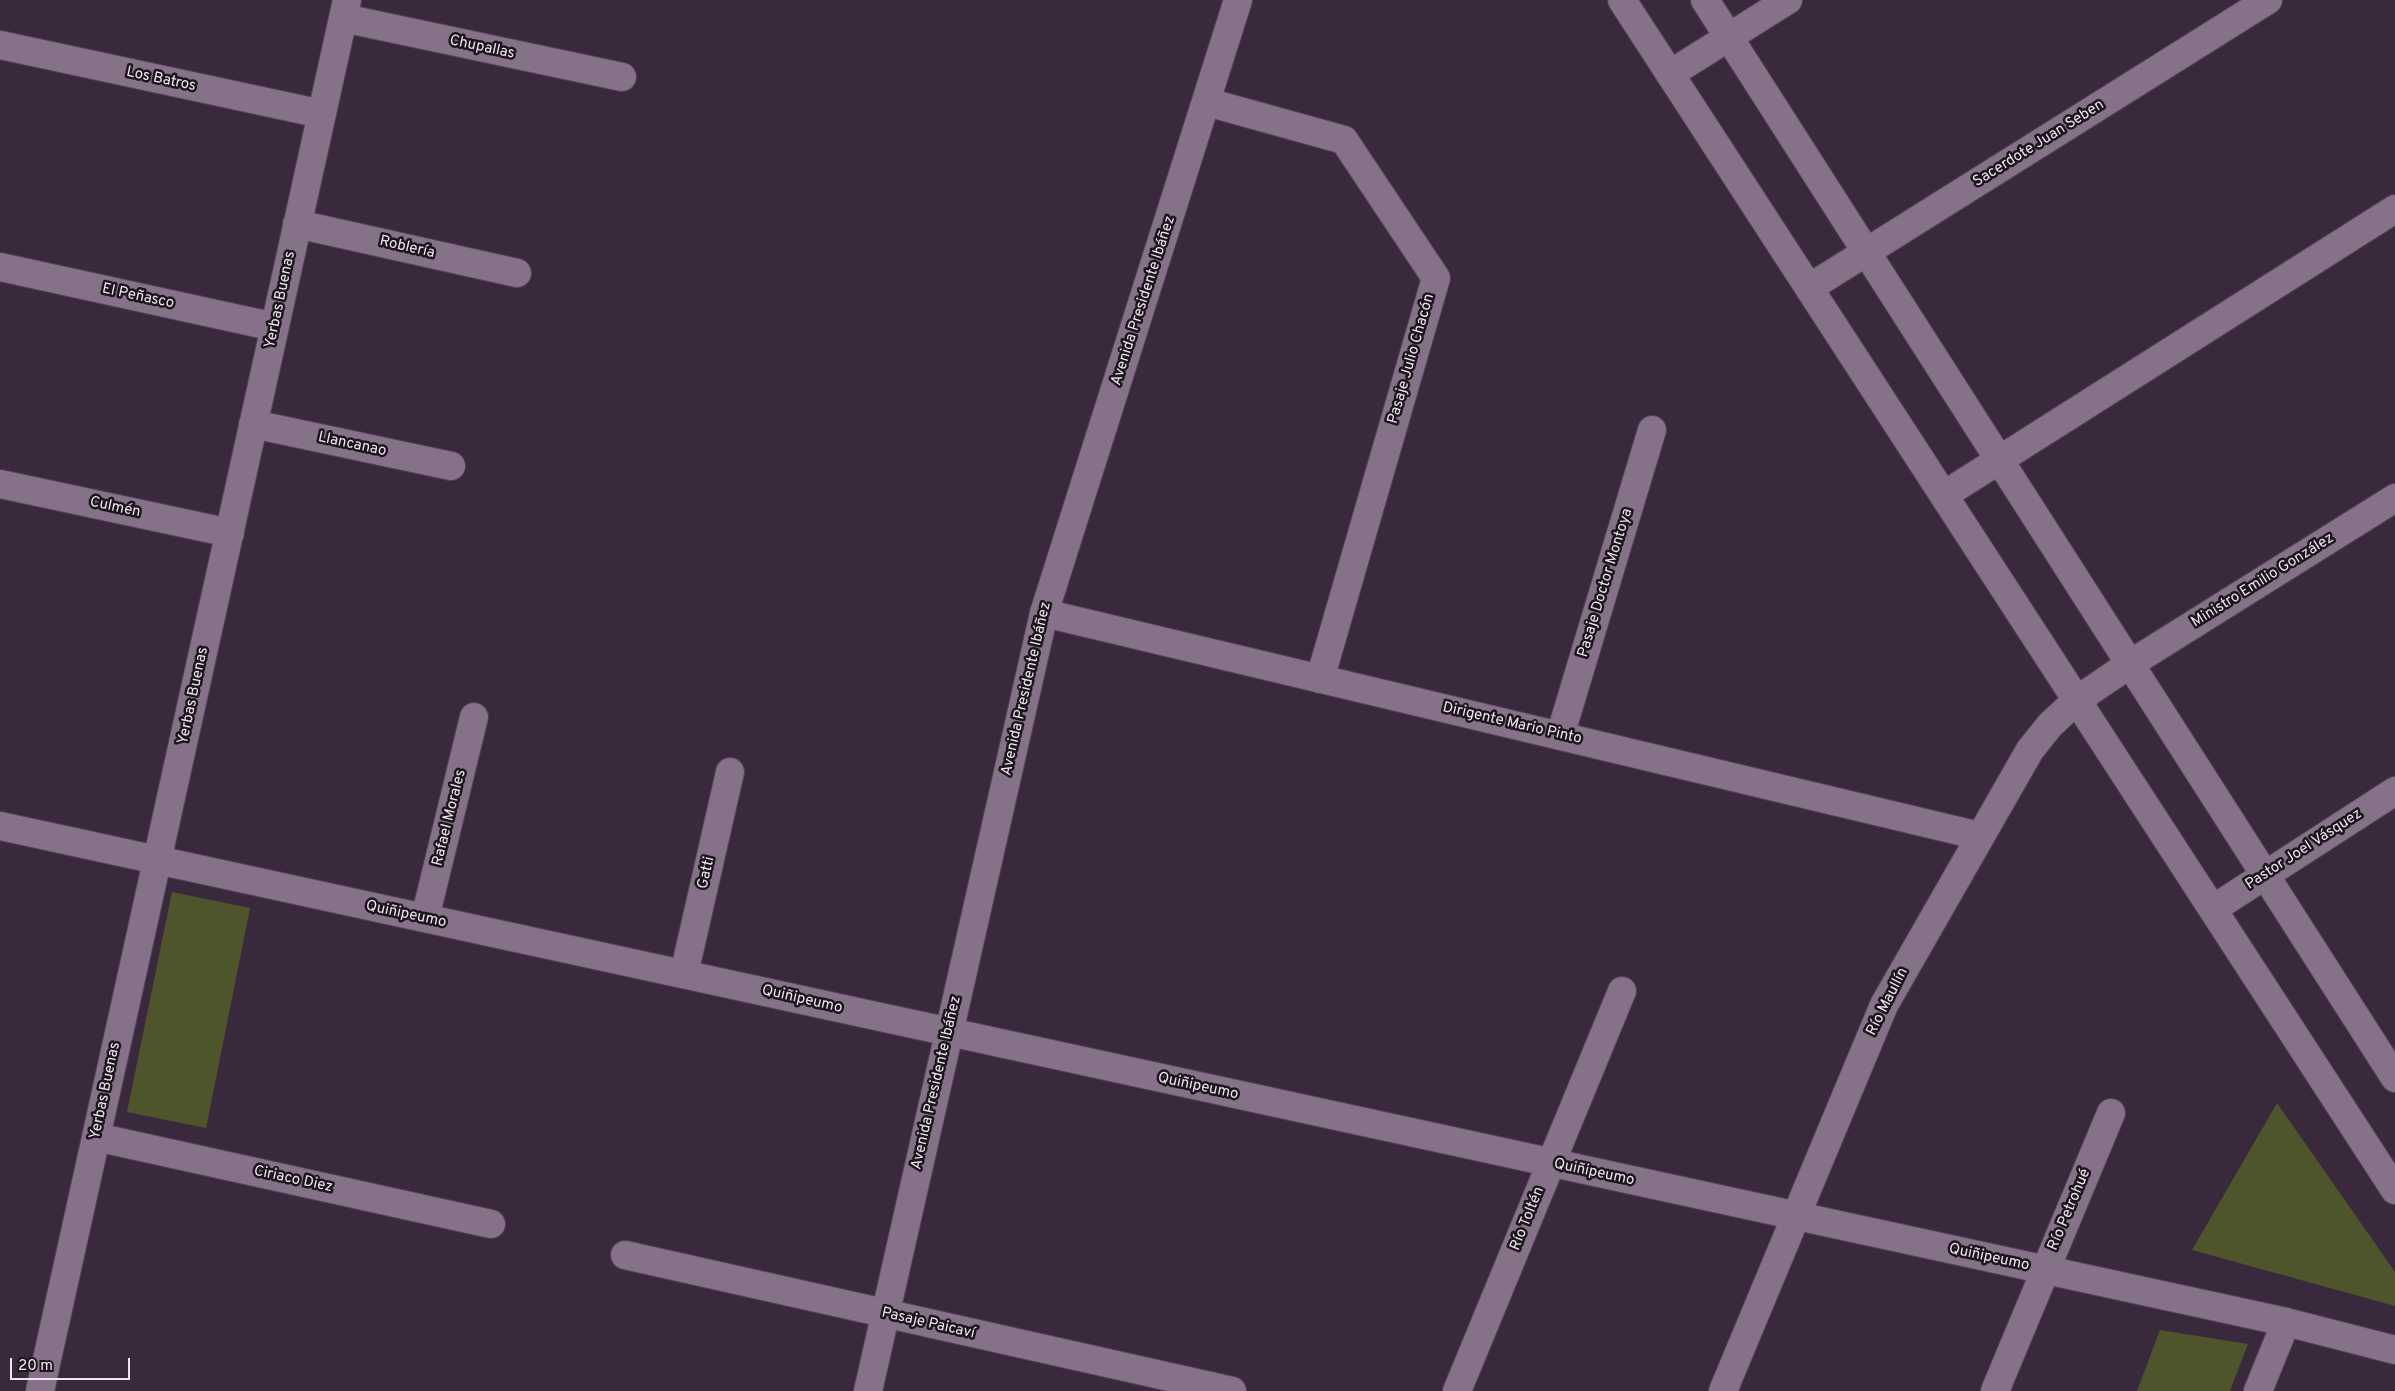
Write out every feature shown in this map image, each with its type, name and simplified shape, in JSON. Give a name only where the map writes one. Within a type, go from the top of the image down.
[{"type":"street","name":"Avenida Presidente Ibáñez","points":[[868,1391],[1044,613],[1238,0]]},
{"type":"street","points":[[1622,0],[2395,1190]]},
{"type":"street","points":[[1705,0],[2395,1078]]},
{"type":"street","points":[[1670,74],[1788,0]]},
{"type":"street","name":"Sacerdote Juan Seben","points":[[1810,288],[2268,0]]},
{"type":"street","name":"Chupallas","points":[[345,9],[622,77]]},
{"type":"street","name":"Yerbas Buenas","points":[[40,1391],[345,9]]},
{"type":"street","name":"Los Batros","points":[[0,45],[322,114]]},
{"type":"street","name":"Pasaje Julio Chacón","points":[[1207,102],[1344,140],[1436,278],[1320,678]]},
{"type":"street","points":[[1944,495],[2395,208]]},
{"type":"street","name":"Roblería","points":[[297,224],[517,273]]},
{"type":"street","name":"El Peñasco","points":[[0,267],[275,327]]},
{"type":"street","name":"Llancanao","points":[[253,424],[451,466]]},
{"type":"street","name":"Pasaje Doctor Montoya","points":[[1560,736],[1652,430]]},
{"type":"street","name":"Culmén","points":[[0,484],[230,533]]},
{"type":"street","name":"Ministro Emilio González","points":[[2130,664],[2395,498]]},
{"type":"street","name":"Dirigente Mario Pinto","points":[[1044,613],[1980,836]]},
{"type":"street","name":"Río Maullín","points":[[1723,1391],[1884,1005],[2030,750],[2050,725],[2077,700],[2130,664]]},
{"type":"street","name":"Rafael Morales","points":[[425,918],[474,717]]},
{"type":"street","name":"Gatti","points":[[684,974],[730,772]]},
{"type":"street","name":"Pastor Joel Vásquez","points":[[2213,909],[2395,791]]},
{"type":"street","name":"Quiñipeumo","points":[[0,826],[2286,1322],[2395,1350]]},
{"type":"street","name":"Río Toltén","points":[[1457,1391],[1622,991]]},
{"type":"street","name":"Río Petrohué","points":[[1995,1391],[2111,1113]]},
{"type":"street","name":"Ciriaco Diez","points":[[96,1136],[491,1224]]},
{"type":"street","name":"Pasaje Paicaví","points":[[625,1255],[1232,1391]]},
{"type":"street","points":[[2258,1391],[2286,1322]]},
{"type":"green space","points":[[172,892],[250,908],[206,1128],[127,1112]]},
{"type":"green space","points":[[2277,1103],[2395,1272],[2395,1306],[2192,1250]]},
{"type":"green space","points":[[2160,1330],[2248,1344],[2230,1391],[2137,1391]]}]
